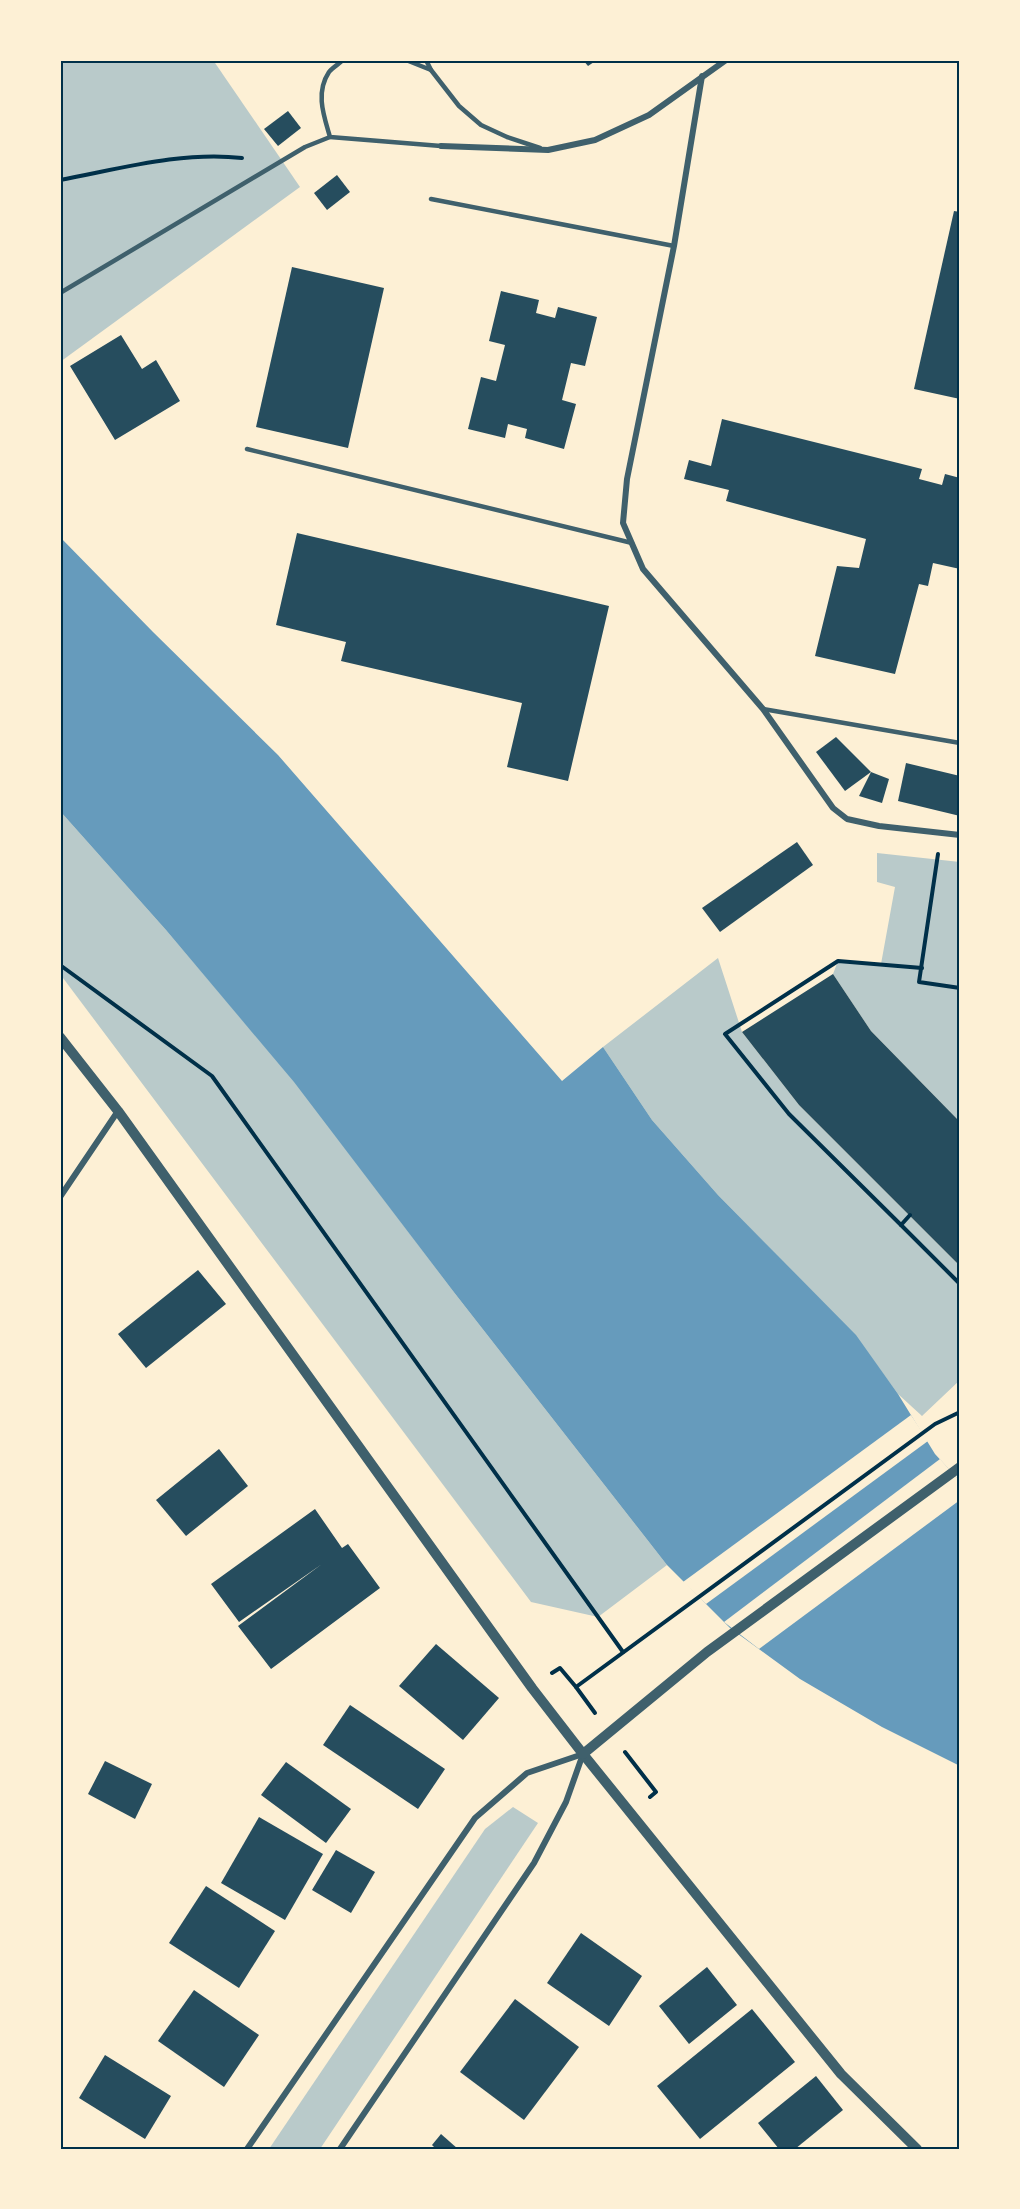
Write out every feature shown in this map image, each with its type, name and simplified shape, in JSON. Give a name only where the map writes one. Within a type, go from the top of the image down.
[{"type":"street","points":[[441,146],[548,150],[595,140],[649,115],[726,60]]},
{"type":"street","points":[[702,76],[674,246],[627,479],[623,523],[643,569],[764,709],[833,808],[847,819],[879,826],[960,835]]},
{"type":"street","points":[[60,1037],[118,1111],[532,1688],[842,2074],[917,2149]]},
{"type":"street","points":[[60,1197],[118,1111]]},
{"type":"street","points":[[248,2149],[475,1818],[527,1773],[583,1754],[707,1652],[960,1467]]},
{"type":"street","points":[[340,2149],[534,1863],[566,1802],[583,1754]]},
{"type":"lane","points":[[330,137],[323,113],[321,95],[329,72],[343,60]]},
{"type":"lane","points":[[406,60],[431,70]]},
{"type":"lane","points":[[426,60],[459,106],[481,124],[507,137],[548,150]]},
{"type":"lane","points":[[60,293],[305,147],[330,137],[441,146]]},
{"type":"lane","points":[[431,200],[674,246]]},
{"type":"lane","points":[[247,449],[632,543]]},
{"type":"lane","points":[[764,709],[960,743]]},
{"type":"path","points":[[60,180],[151,163],[216,155],[278,163]]},
{"type":"path","points":[[941,833],[920,982],[960,988]]},
{"type":"path","points":[[922,968],[838,961],[725,1034],[789,1114],[960,1284]]},
{"type":"path","points":[[60,965],[212,1076],[623,1652]]},
{"type":"path","points":[[901,1225],[910,1215]]},
{"type":"path","points":[[532,1688],[560,1668],[576,1687],[935,1424],[960,1412]]},
{"type":"path","points":[[622,1748],[656,1792],[630,1812]]},
{"type":"shaded area","points":[[60,60],[213,60],[300,187],[60,362]]},
{"type":"shaded area","points":[[60,811],[166,930],[295,1082],[453,1291],[667,1565],[598,1617],[531,1602],[60,974]]},
{"type":"shaded area","points":[[877,853],[960,862],[960,1122],[871,1031],[833,974],[838,961],[881,964],[895,887],[877,882]]},
{"type":"shaded area","points":[[718,958],[742,1032],[799,1105],[960,1266],[960,1380],[922,1416],[898,1394],[855,1335],[718,1195],[652,1120],[603,1047]]},
{"type":"shaded area","points":[[513,1807],[538,1823],[320,2149],[269,2149],[485,1829]]},
{"type":"water","points":[[60,537],[278,755],[562,1081],[603,1047],[652,1120],[718,1195],[856,1335],[898,1394],[935,1454],[960,1481],[960,1766],[882,1727],[800,1679],[730,1628],[667,1565],[453,1291],[294,1082],[166,930],[60,811]]},
{"type":"pier","points":[[911,1415],[928,1441],[706,1604],[683,1582]]},
{"type":"pier","points":[[940,1459],[960,1481],[960,1500],[759,1649],[724,1622]]},
{"type":"building","points":[[583,60],[597,60],[588,66]]},
{"type":"building","points":[[288,111],[301,128],[278,146],[264,129]]},
{"type":"building","points":[[337,175],[350,192],[327,210],[314,193]]},
{"type":"building","points":[[954,211],[960,212],[960,399],[914,389]]},
{"type":"building","points":[[292,267],[384,288],[348,448],[256,427]]},
{"type":"building","points":[[501,291],[539,300],[536,313],[555,318],[558,307],[597,317],[585,366],[571,363],[562,400],[576,404],[564,449],[525,438],[527,429],[508,424],[505,438],[468,429],[481,377],[496,381],[505,345],[489,341]]},
{"type":"building","points":[[121,335],[142,369],[156,360],[180,401],[115,440],[70,366]]},
{"type":"building","points":[[722,419],[922,469],[919,479],[942,485],[945,474],[960,478],[960,569],[933,563],[928,586],[919,584],[895,674],[815,656],[837,566],[859,568],[866,539],[726,501],[729,490],[684,479],[689,460],[711,466]]},
{"type":"building","points":[[297,533],[609,606],[568,781],[507,767],[522,703],[341,661],[346,642],[276,625]]},
{"type":"building","points":[[836,737],[871,772],[845,791],[816,752]]},
{"type":"building","points":[[906,763],[960,776],[960,816],[898,801]]},
{"type":"building","points":[[871,772],[889,779],[882,803],[859,796]]},
{"type":"building","points":[[797,842],[813,865],[720,932],[702,908]]},
{"type":"building","points":[[833,974],[871,1031],[960,1122],[960,1266],[799,1105],[742,1032]]},
{"type":"building","points":[[198,1270],[226,1304],[146,1368],[118,1334]]},
{"type":"building","points":[[219,1449],[248,1486],[186,1536],[156,1500]]},
{"type":"building","points":[[315,1509],[342,1548],[348,1544],[380,1588],[271,1669],[238,1626],[322,1564],[239,1622],[211,1584]]},
{"type":"building","points":[[436,1644],[499,1698],[463,1740],[399,1686]]},
{"type":"building","points":[[350,1705],[445,1769],[418,1809],[323,1745]]},
{"type":"building","points":[[105,1761],[152,1784],[135,1819],[88,1794]]},
{"type":"building","points":[[286,1762],[351,1809],[326,1843],[261,1795]]},
{"type":"building","points":[[259,1817],[323,1854],[285,1920],[221,1883]]},
{"type":"building","points":[[336,1850],[375,1872],[351,1913],[312,1890]]},
{"type":"building","points":[[206,1886],[275,1931],[239,1988],[169,1943]]},
{"type":"building","points":[[581,1933],[642,1976],[609,2026],[547,1983]]},
{"type":"building","points":[[707,1967],[737,2005],[689,2044],[659,2006]]},
{"type":"building","points":[[194,1990],[259,2035],[224,2087],[158,2041]]},
{"type":"building","points":[[515,1999],[579,2047],[524,2120],[460,2072]]},
{"type":"building","points":[[752,2009],[795,2062],[700,2139],[657,2086]]},
{"type":"building","points":[[105,2055],[171,2096],[145,2139],[79,2098]]},
{"type":"building","points":[[816,2076],[843,2110],[795,2149],[779,2149],[758,2123]]},
{"type":"building","points":[[441,2134],[458,2149],[436,2149],[432,2145]]}]
